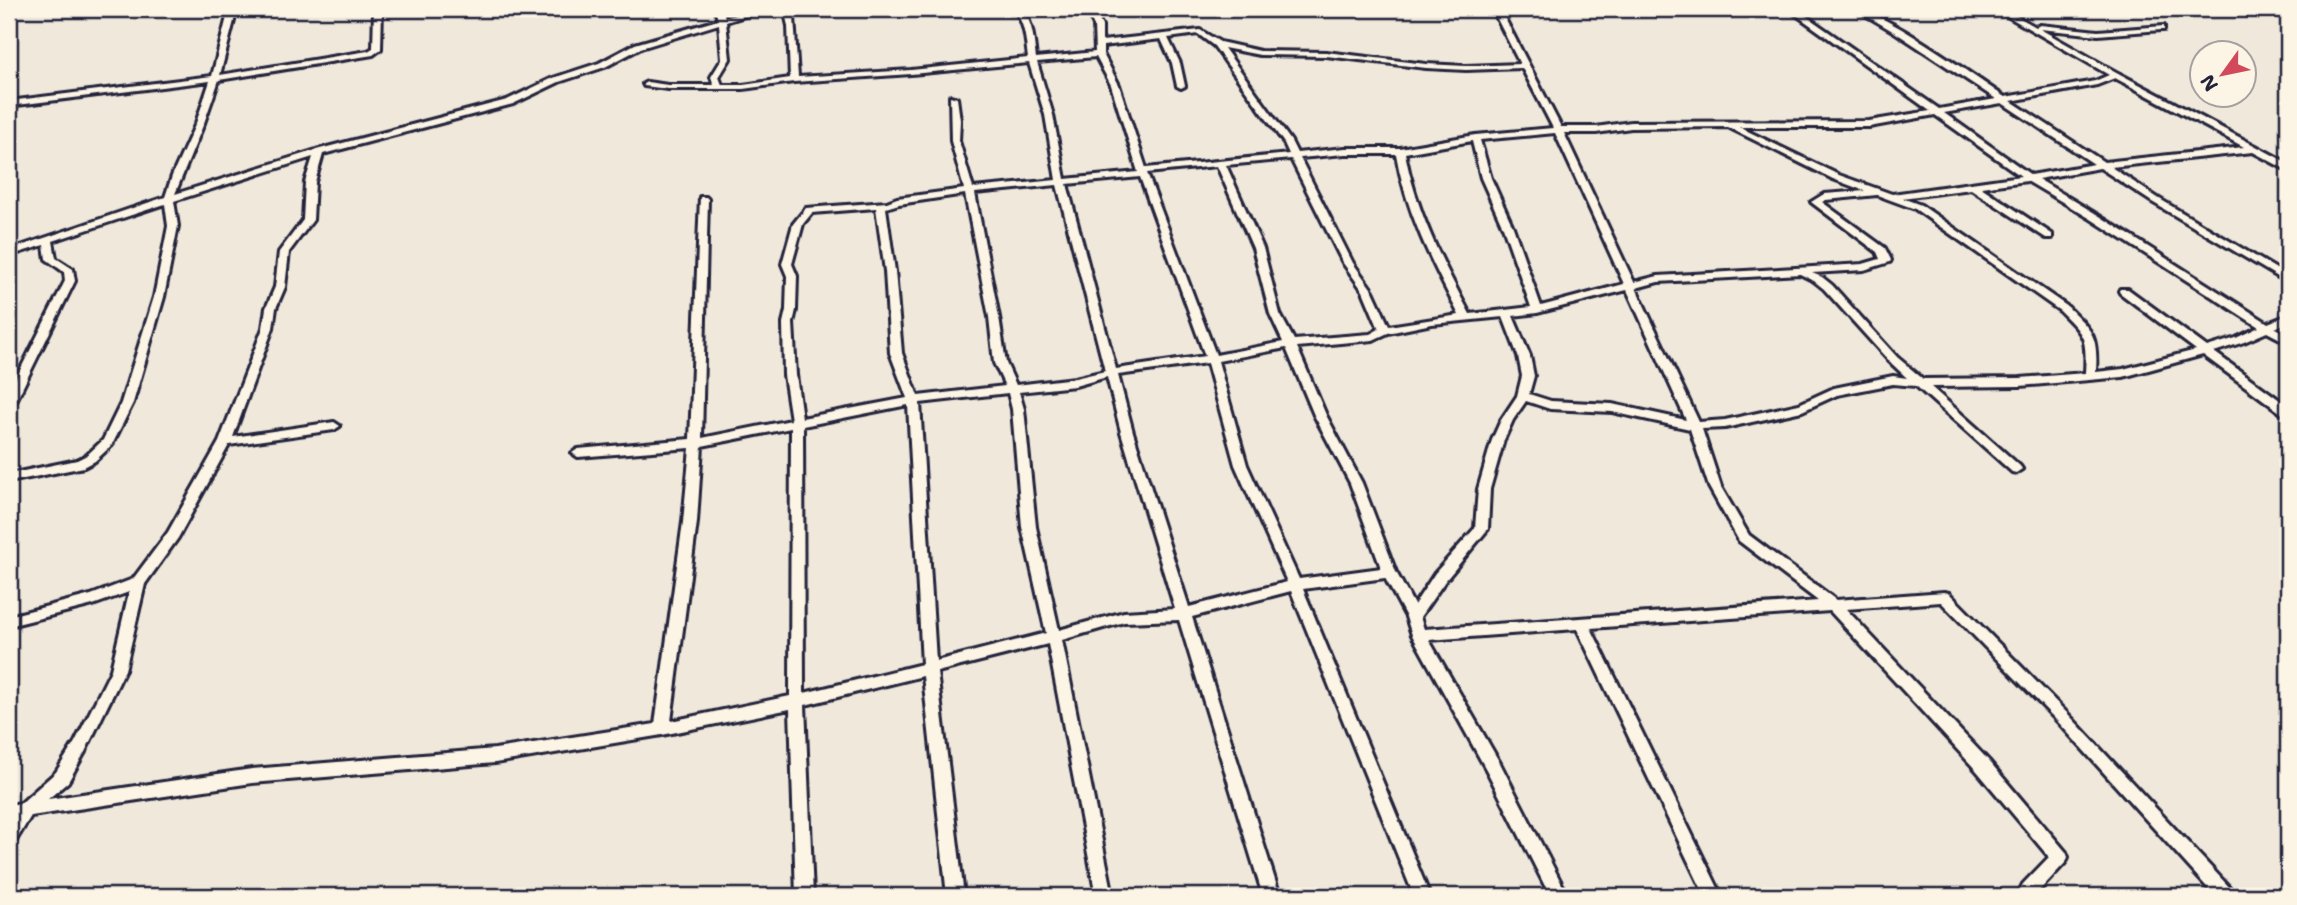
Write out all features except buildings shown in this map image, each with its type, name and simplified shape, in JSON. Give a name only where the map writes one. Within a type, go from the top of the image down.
[{"type":"street","points":[[9,103],[216,78],[370,52],[377,49],[379,9]]},
{"type":"street","points":[[719,9],[726,28],[723,42],[726,59],[715,77],[719,87]]},
{"type":"street","points":[[9,253],[319,152],[510,102],[556,80],[602,65],[631,48],[763,9]]},
{"type":"street","points":[[789,9],[793,39],[790,59],[794,80]]},
{"type":"street","points":[[1017,9],[1022,13],[1029,35],[1032,59],[1049,115],[1061,181],[1110,373],[1272,896]]},
{"type":"street","points":[[1090,9],[1098,26],[1099,49],[1115,85],[1143,172],[1212,359],[1241,465],[1295,585],[1422,896]]},
{"type":"street","points":[[1496,9],[1558,130],[1695,426],[1715,487],[1744,538],[1832,604],[1983,766],[2060,857],[2029,890],[2031,896]]},
{"type":"street","points":[[1792,9],[2029,178],[2104,222],[2184,278],[2288,340]]},
{"type":"street","points":[[1859,9],[1899,31],[2211,236],[2288,280]]},
{"type":"street","points":[[1999,9],[2115,75],[2288,167]]},
{"type":"street","points":[[9,478],[80,464],[92,458],[108,442],[127,403],[159,298],[173,226],[169,199],[172,183],[194,138],[216,78],[231,17]]},
{"type":"street","points":[[2031,26],[2098,33],[2161,28]]},
{"type":"street","points":[[647,84],[668,87],[762,86],[794,80],[911,72],[1032,59],[1200,32],[1217,44],[1255,94],[1295,157],[1348,263],[1368,291],[1385,330]]},
{"type":"street","points":[[1164,37],[1176,63],[1181,86]]},
{"type":"street","points":[[1217,44],[1260,52],[1326,54],[1426,66],[1524,66]]},
{"type":"street","points":[[805,896],[797,701],[797,423],[790,374],[788,324],[792,276],[787,264],[798,224],[804,214],[817,208],[885,204],[1220,163],[1345,151],[1401,151],[1475,138],[1558,130],[1596,130],[1631,125],[1869,124],[2097,83],[2115,75]]},
{"type":"street","points":[[953,98],[955,141],[994,317],[1000,363],[1013,390],[1018,409],[1029,527],[1105,896]]},
{"type":"street","points":[[1730,125],[1836,177],[1917,207],[2064,309],[2082,327],[2092,345],[2090,376]]},
{"type":"street","points":[[1475,138],[1486,178],[1508,228],[1537,310]]},
{"type":"street","points":[[1891,197],[2101,165],[2254,149]]},
{"type":"street","points":[[1401,151],[1404,179],[1427,238],[1466,317]]},
{"type":"street","points":[[9,837],[26,809],[62,777],[94,719],[118,670],[138,583],[173,535],[225,442],[268,328],[271,307],[280,287],[284,252],[308,220],[310,182],[319,152]]},
{"type":"street","points":[[1220,163],[1258,248],[1275,314],[1320,415],[1356,483],[1389,572],[1413,617],[1419,635],[1493,768],[1559,896]]},
{"type":"street","points":[[1973,186],[2049,236]]},
{"type":"street","points":[[578,453],[696,443],[914,400],[1076,382],[1110,373],[1212,359],[1290,344],[1373,337],[1385,330],[1466,317],[1537,310],[1658,279],[1864,267],[1886,260],[1881,250],[1816,202],[1824,197],[1875,193]]},
{"type":"street","points":[[662,729],[690,522],[696,443],[703,199]]},
{"type":"street","points":[[885,204],[881,207],[890,271],[896,353],[914,400],[929,666],[956,896]]},
{"type":"street","points":[[9,403],[70,281],[69,271],[51,259],[48,241]]},
{"type":"street","points":[[1801,272],[1818,279],[1828,287],[1893,359],[2016,468]]},
{"type":"street","points":[[2124,290],[2288,412]]},
{"type":"street","points":[[1413,617],[1440,578],[1481,529],[1484,489],[1498,440],[1523,396],[1528,376],[1524,356],[1507,314]]},
{"type":"street","points":[[1523,396],[1550,405],[1612,408],[1695,426],[1725,424],[1784,412],[1834,391],[1903,379],[1922,383],[2020,382],[2123,373],[2240,340],[2288,318]]},
{"type":"street","points":[[225,442],[334,426]]},
{"type":"street","points":[[9,812],[252,776],[495,756],[662,729],[797,701],[929,666],[1054,638],[1124,617],[1184,614],[1295,585],[1389,572]]},
{"type":"street","points":[[9,621],[81,603],[138,583]]},
{"type":"street","points":[[1419,635],[1944,597],[2064,719],[2226,896]]},
{"type":"street","points":[[1581,622],[1714,896]]}]
